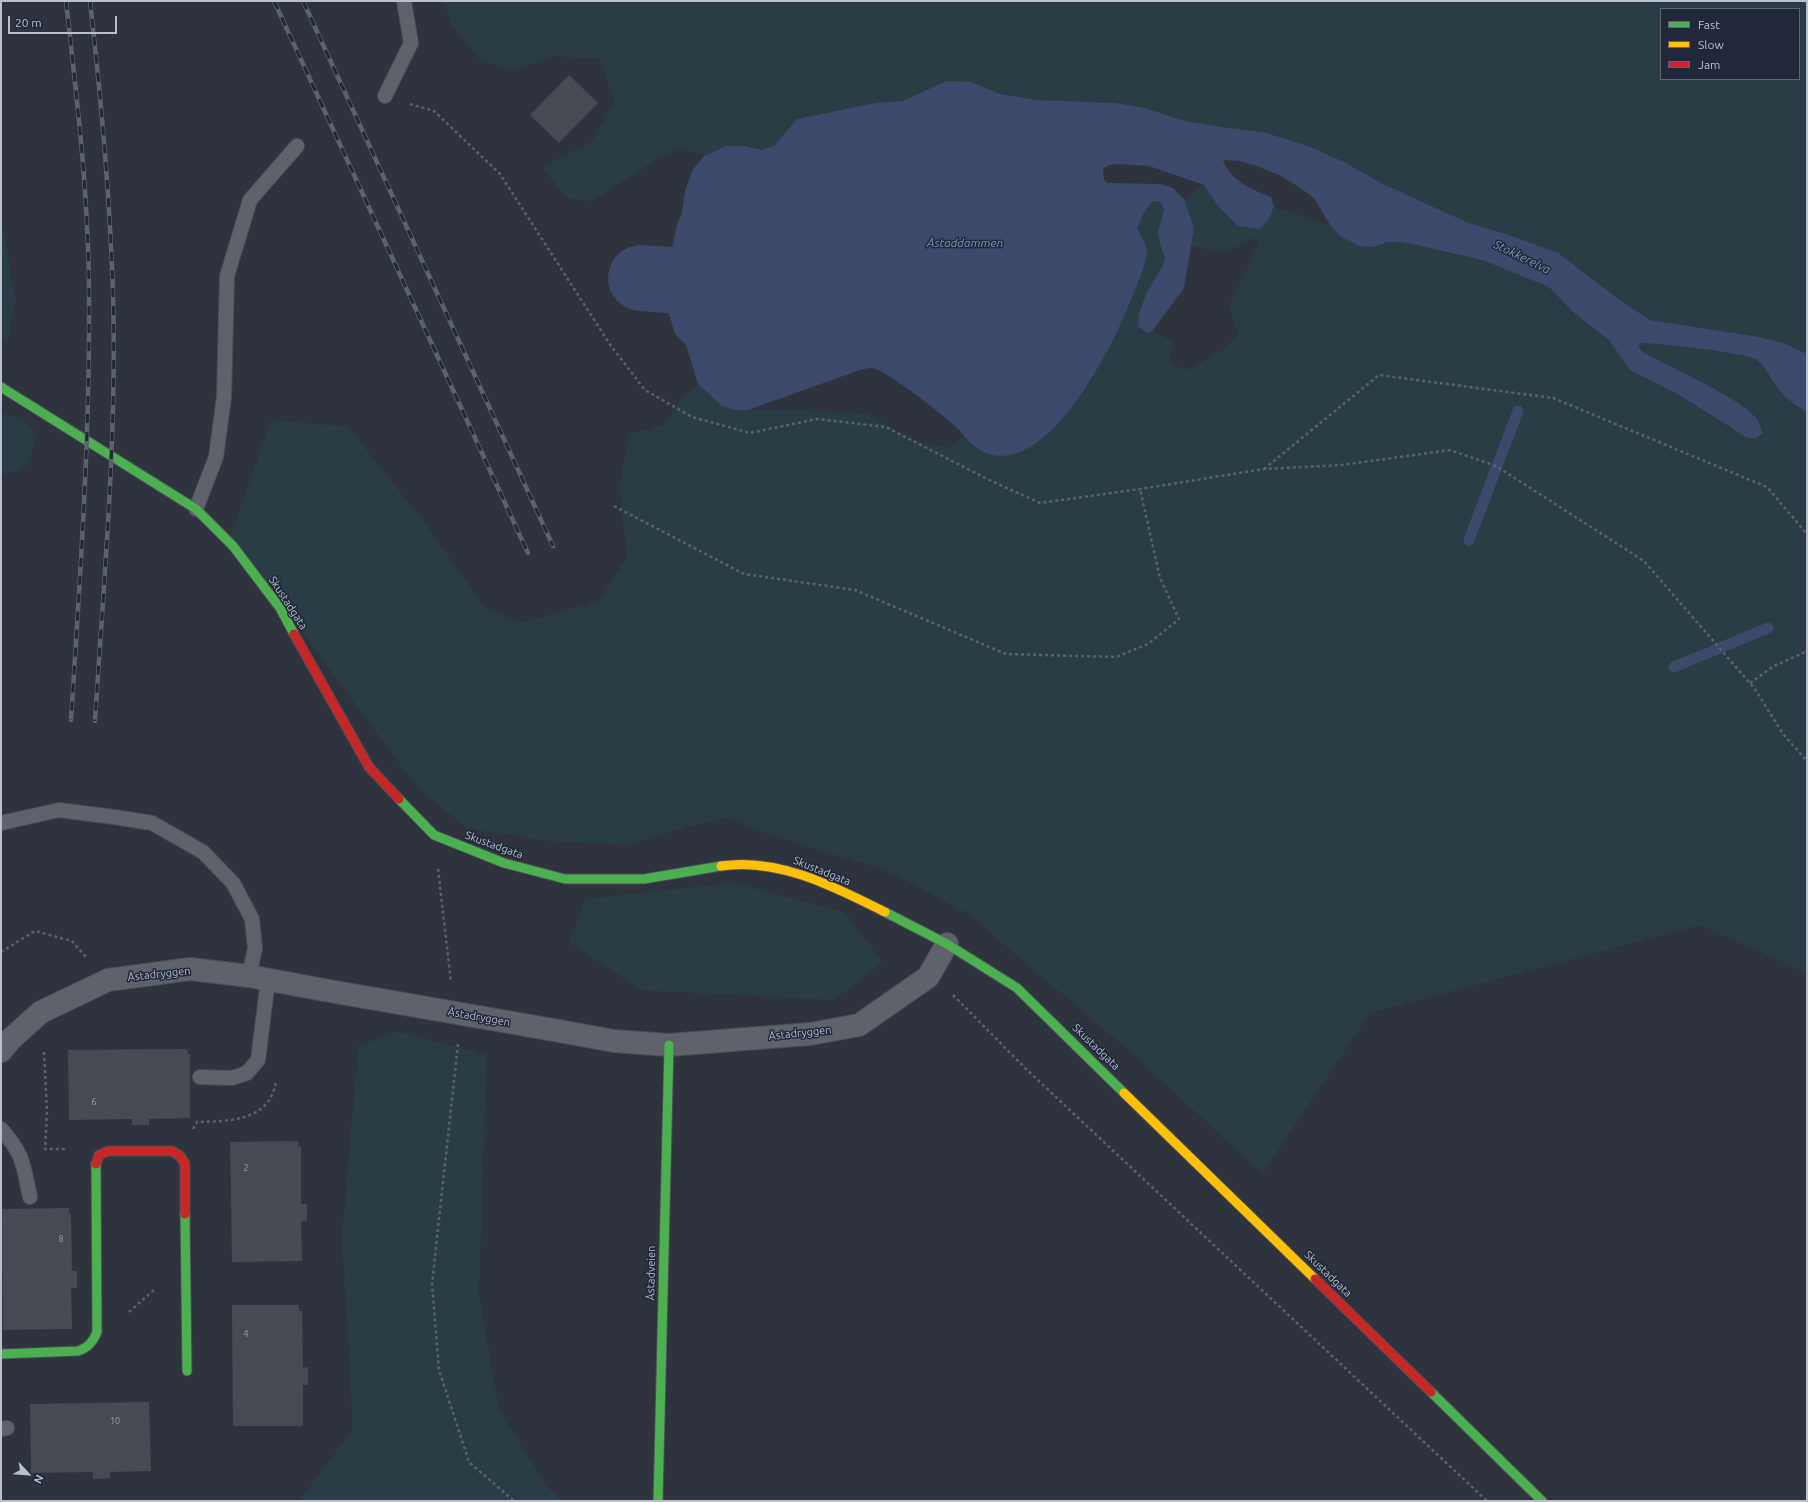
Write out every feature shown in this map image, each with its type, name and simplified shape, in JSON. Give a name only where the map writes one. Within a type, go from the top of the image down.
[{"type":"street","name":"Skustadgata","points":[[1,387],[196,509],[233,546],[280,608],[369,767],[434,835],[504,863],[566,879],[644,879],[734,864],[786,869],[852,896],[947,944],[1018,988],[1542,1501]]},
{"type":"street","name":"Åstadryggen","points":[[1,1051],[11,1039],[41,1012],[108,980],[190,969],[258,978],[614,1041],[669,1045],[810,1034],[858,1025],[928,977],[947,944]]},
{"type":"street","name":"Åstadveien","points":[[658,1501],[669,1045]]},
{"type":"street","points":[[1,1354],[78,1351],[86,1349],[93,1342],[97,1332],[96,1162],[99,1155],[108,1152],[172,1151],[180,1156],[186,1164],[187,1371]]},
{"type":"lane","points":[[385,96],[411,43],[404,1]]},
{"type":"lane","points":[[196,509],[216,457],[224,397],[227,276],[250,200],[296,146]]},
{"type":"lane","points":[[1,823],[60,810],[152,823],[203,852],[233,883],[252,919],[258,978],[258,1060],[247,1073],[232,1078],[200,1077]]},
{"type":"lane","points":[[1,1129],[16,1146],[23,1160],[30,1197]]},
{"type":"path","points":[[385,96],[434,111],[500,174],[611,346],[644,390],[692,417],[750,433],[818,420],[886,427],[987,479],[1040,503],[1264,469],[1342,466],[1450,450],[1496,466],[1644,561],[1750,683],[1783,734],[1807,762]]},
{"type":"path","points":[[1264,469],[1379,375],[1553,398],[1767,487],[1807,534]]},
{"type":"path","points":[[614,506],[744,574],[854,590],[1006,654],[1116,657],[1148,644],[1179,619],[1160,578],[1140,489]]},
{"type":"path","points":[[1750,683],[1774,666],[1807,651]]},
{"type":"path","points":[[434,835],[451,982]]},
{"type":"path","points":[[1,952],[35,931],[72,941],[108,980]]},
{"type":"path","points":[[928,977],[951,993],[1032,1075],[1486,1501]]},
{"type":"path","points":[[41,1012],[47,1112],[45,1149],[88,1148],[99,1155]]},
{"type":"path","points":[[457,1037],[458,1044],[432,1284],[439,1370],[469,1462],[514,1501]]},
{"type":"path","points":[[93,1342],[186,1263]]},
{"type":"shaded area","points":[[444,1],[1807,1],[1807,354],[1781,342],[1759,337],[1650,320],[1621,301],[1557,253],[1509,235],[1469,223],[1383,184],[1344,162],[1263,132],[1185,121],[1145,108],[1116,103],[1038,100],[1000,94],[985,89],[925,90],[902,101],[875,103],[797,119],[775,145],[762,150],[744,146],[726,146],[704,156],[681,148],[654,161],[592,201],[567,198],[542,167],[592,142],[614,101],[600,59],[555,56],[511,71],[479,59],[451,23]]},
{"type":"shaded area","points":[[1204,185],[1218,206],[1268,220],[1274,207],[1330,225],[1340,236],[1374,247],[1387,242],[1402,242],[1421,246],[1481,260],[1549,287],[1573,312],[1609,340],[1630,370],[1681,396],[1730,428],[1763,433],[1757,419],[1749,411],[1721,392],[1643,352],[1638,347],[1641,343],[1662,343],[1710,351],[1730,352],[1756,359],[1781,393],[1807,413],[1807,973],[1700,925],[1370,1013],[1262,1174],[1139,1059],[967,913],[888,871],[756,830],[729,817],[687,827],[628,845],[548,841],[466,828],[414,783],[231,536],[271,420],[348,427],[424,522],[485,608],[521,623],[599,601],[627,557],[619,487],[629,434],[665,425],[679,401],[698,384],[711,397],[735,410],[801,410],[867,414],[915,441],[948,448],[965,435],[985,453],[1088,386],[1117,332],[1134,293],[1144,240],[1137,230],[1143,214],[1153,201],[1160,202],[1164,210],[1160,244],[1165,257],[1163,265],[1146,294],[1139,313],[1146,333],[1153,330],[1174,343],[1169,363],[1188,370],[1222,351],[1238,335],[1229,305],[1258,246],[1257,237],[1234,248],[1217,252],[1190,245],[1194,228],[1184,199]]},
{"type":"shaded area","points":[[1,218],[16,300],[8,339],[1,340]]},
{"type":"shaded area","points":[[1,412],[25,421],[36,433],[31,457],[25,467],[1,474]]},
{"type":"shaded area","points":[[733,883],[844,912],[883,962],[834,1000],[642,990],[569,942],[586,899]]},
{"type":"shaded area","points":[[395,1031],[487,1055],[479,1293],[499,1410],[547,1487],[563,1501],[299,1501],[353,1429],[342,1237],[358,1047]]},
{"type":"water","name":"Åstaddammen","points":[[947,81],[971,82],[1000,94],[1038,100],[1116,103],[1145,108],[1185,121],[1263,132],[1308,146],[1344,162],[1383,184],[1469,223],[1509,235],[1558,253],[1621,301],[1650,320],[1759,337],[1781,342],[1807,354],[1807,413],[1790,401],[1775,384],[1764,367],[1757,360],[1750,357],[1738,354],[1641,343],[1638,347],[1643,352],[1704,383],[1749,411],[1757,419],[1763,433],[1756,438],[1747,438],[1681,396],[1630,370],[1609,340],[1573,312],[1549,287],[1482,260],[1421,246],[1402,242],[1387,242],[1374,247],[1359,246],[1340,236],[1330,225],[1314,198],[1299,187],[1279,175],[1254,165],[1239,161],[1223,160],[1226,167],[1236,179],[1256,191],[1271,197],[1274,207],[1268,220],[1260,229],[1238,226],[1218,206],[1204,185],[1149,166],[1119,164],[1109,165],[1103,169],[1104,179],[1107,183],[1160,184],[1173,188],[1184,199],[1194,228],[1184,288],[1153,330],[1147,333],[1138,326],[1139,313],[1146,294],[1163,265],[1165,258],[1160,244],[1158,231],[1164,210],[1160,202],[1153,201],[1143,214],[1137,229],[1147,251],[1145,264],[1116,333],[1104,357],[1089,383],[1071,408],[1051,430],[1030,447],[1008,455],[986,453],[981,451],[972,444],[952,423],[925,401],[889,376],[872,368],[857,371],[748,410],[735,410],[722,406],[698,384],[686,345],[675,334],[669,314],[668,280],[671,254],[677,224],[682,214],[685,191],[693,169],[704,156],[726,146],[744,146],[762,150],[775,145],[797,119],[875,103],[902,101]]},
{"type":"building","points":[[569,75],[598,103],[559,143],[530,115]]},
{"type":"building","points":[[187,1049],[188,1054],[190,1054],[190,1118],[149,1119],[149,1125],[132,1125],[132,1119],[69,1120],[68,1050]]},
{"type":"building","points":[[298,1141],[298,1146],[301,1147],[301,1204],[307,1204],[307,1221],[301,1221],[302,1261],[232,1262],[230,1142]]},
{"type":"building","points":[[69,1208],[69,1214],[71,1214],[72,1271],[77,1271],[77,1288],[71,1288],[72,1329],[3,1330],[2,1209]]},
{"type":"building","points":[[232,1305],[299,1305],[299,1311],[302,1311],[303,1368],[308,1367],[308,1385],[303,1385],[303,1426],[233,1426]]},
{"type":"building","points":[[149,1402],[151,1471],[110,1472],[110,1478],[93,1479],[93,1472],[31,1473],[30,1404]]},
{"type":"waterway","points":[[641,278],[668,280]]},
{"type":"waterway","points":[[1469,540],[1518,411]]},
{"type":"waterway","points":[[1674,667],[1768,628]]},
{"type":"railway","points":[[66,1],[85,186],[89,297],[86,456],[71,720]]},
{"type":"railway","points":[[90,1],[107,184],[112,257],[114,348],[109,508],[95,721]]},
{"type":"railway","points":[[274,1],[528,553]]},
{"type":"railway","points":[[303,1],[553,546]]},
{"type":"traffic: fast","points":[[1,387],[196,509],[233,546],[280,608],[294,634]]},
{"type":"traffic: fast","points":[[399,799],[434,835],[504,863],[565,879],[644,879],[721,866]]},
{"type":"traffic: fast","points":[[885,912],[947,944],[1017,988],[1124,1093]]},
{"type":"traffic: fast","points":[[658,1501],[669,1045]]},
{"type":"traffic: fast","points":[[1,1354],[78,1351],[82,1350],[92,1342],[97,1332],[96,1164]]},
{"type":"traffic: fast","points":[[185,1214],[187,1371]]},
{"type":"traffic: fast","points":[[1431,1392],[1542,1501]]},
{"type":"traffic: slow","points":[[721,866],[742,864],[785,870],[826,884],[885,912]]},
{"type":"traffic: slow","points":[[1124,1093],[1315,1279]]},
{"type":"traffic: jam","points":[[294,634],[369,767],[399,799]]},
{"type":"traffic: jam","points":[[96,1164],[99,1155],[108,1151],[172,1151],[180,1156],[185,1164],[185,1214]]},
{"type":"traffic: jam","points":[[1315,1279],[1431,1392]]},
{"type":"water label","name":"Stokkerelva","points":[[1522,257]]}]
